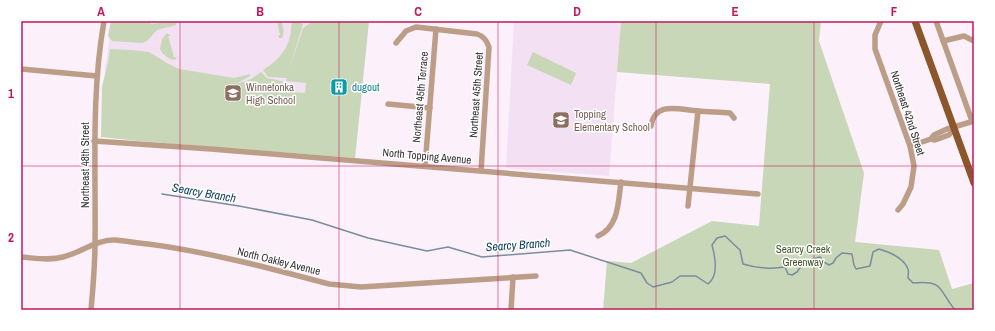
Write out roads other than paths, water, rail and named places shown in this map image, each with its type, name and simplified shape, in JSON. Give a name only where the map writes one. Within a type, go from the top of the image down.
[{"type":"main road","points":[[915,21],[974,183]]},
{"type":"street","name":"Northeast 48th Street","points":[[91,310],[96,245],[94,140],[97,76],[104,21]]},
{"type":"street","name":"Northeast 42nd Street","points":[[881,21],[875,35],[875,49],[910,146],[914,166],[913,179],[908,195],[898,210]]},
{"type":"street","points":[[910,146],[931,138],[934,135],[973,121],[936,21]]},
{"type":"street","points":[[396,43],[406,31],[411,28],[422,27],[436,29]]},
{"type":"street","name":"Northeast 45th Street","points":[[436,29],[477,34],[485,39],[489,47],[481,171]]},
{"type":"street","name":"Northeast 45th Terrace","points":[[424,166],[436,29]]},
{"type":"street","points":[[943,41],[964,36],[974,40]]},
{"type":"street","points":[[21,69],[97,76]]},
{"type":"street","points":[[388,104],[430,108]]},
{"type":"street","points":[[651,126],[655,114],[663,109],[672,108],[698,112],[730,113],[734,118]]},
{"type":"street","points":[[688,206],[698,112]]},
{"type":"street","name":"North Topping Avenue","points":[[94,140],[758,194]]},
{"type":"street","points":[[598,236],[608,229],[614,220],[620,182]]},
{"type":"street","name":"North Oakley Avenue","points":[[21,257],[56,259],[68,256],[103,242],[114,240],[212,254],[329,284],[348,286],[431,283],[536,276]]},
{"type":"street","points":[[511,310],[513,277]]},
{"type":"waterway","name":"Searcy Branch","points":[[162,194],[239,206],[312,220],[368,238],[427,251],[448,247],[482,257],[570,250],[641,273],[647,283],[653,287],[672,282],[680,276],[696,276],[708,284],[714,276],[715,271],[715,260],[712,245],[717,238],[725,236],[740,250],[743,264],[764,268],[785,267],[788,274],[792,275],[797,272],[802,265]]},
{"type":"waterway","name":"Searcy Branch","points":[[806,261],[820,257],[829,265],[833,263],[842,253],[852,254],[856,269],[870,266],[873,252],[879,249],[883,250],[896,256],[906,265],[908,270],[908,278],[913,283],[931,283],[940,288],[955,310]]},
{"type":"place","name":"dugout","points":[[339,87]]},
{"type":"place","name":"Winnetonka High School","points":[[233,93]]},
{"type":"place","name":"Topping Elementary School","points":[[561,120]]},
{"type":"park label","name":"Searcy Creek Greenway","points":[[803,255]]}]
